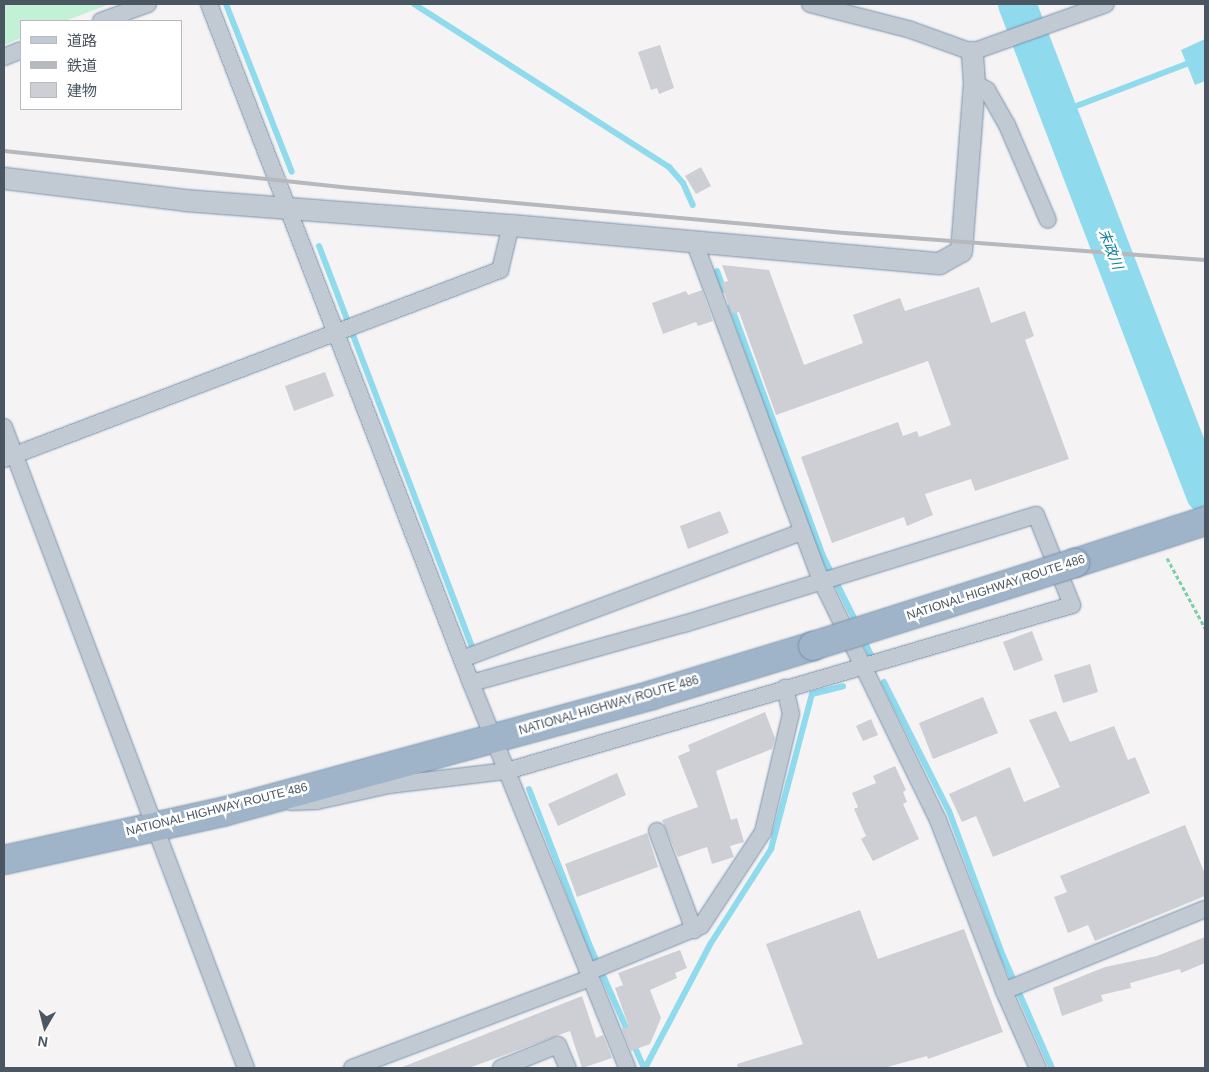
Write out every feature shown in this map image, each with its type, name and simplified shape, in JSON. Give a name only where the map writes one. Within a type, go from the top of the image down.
[{"type":"highway","name":"NATIONAL HIGHWAY ROUTE 486","points":[[4,860],[247,805],[652,695],[1194,525]]},
{"type":"street","points":[[104,20],[148,4]]},
{"type":"street","points":[[209,4],[287,208],[346,329],[462,659],[507,771],[594,972],[627,1068]]},
{"type":"street","points":[[810,4],[911,30],[972,52],[996,46],[1106,4]]},
{"type":"street","points":[[4,57],[20,50]]},
{"type":"street","points":[[4,178],[101,192],[511,225],[939,263],[961,251],[974,82],[972,52]]},
{"type":"street","points":[[974,82],[987,90],[1007,126],[1048,220]]},
{"type":"street","points":[[9,457],[500,270],[511,225]]},
{"type":"street","points":[[694,241],[802,532],[830,577],[862,666],[938,820],[1013,987],[1038,1068]]},
{"type":"street","points":[[4,427],[9,457],[154,826],[246,1068]]},
{"type":"street","points":[[247,805],[317,801],[389,784],[507,771],[1072,605],[1036,515],[830,577],[683,624],[472,683]]},
{"type":"street","points":[[462,659],[802,532]]},
{"type":"street","points":[[352,1068],[594,972],[701,926],[763,832],[791,714],[785,688]]},
{"type":"street","points":[[657,831],[694,930]]},
{"type":"street","points":[[1013,987],[1205,910]]},
{"type":"street","points":[[502,1068],[558,1045],[568,1068]]},
{"type":"path","points":[[1163,550],[1205,628]]},
{"type":"green space","points":[[4,4],[110,4],[68,20],[20,20],[20,38],[4,45]]},
{"type":"water","points":[[1205,39],[1205,81],[1195,85],[1181,50]]},
{"type":"building","points":[[660,45],[674,88],[659,94],[657,88],[651,90],[638,52]]},
{"type":"building","points":[[701,167],[711,186],[696,194],[685,176]]},
{"type":"building","points":[[722,265],[769,270],[804,365],[863,343],[853,315],[900,298],[905,311],[979,287],[991,323],[1025,311],[1034,336],[1025,340],[1069,459],[975,491],[971,479],[925,494],[933,515],[907,526],[904,517],[832,543],[801,457],[898,422],[903,436],[917,431],[919,437],[951,425],[928,361],[776,415],[739,312],[732,314],[721,283],[728,281]]},
{"type":"building","points":[[702,290],[713,321],[698,326],[696,322],[663,334],[652,303],[686,291],[688,295]]},
{"type":"building","points":[[325,372],[334,396],[294,411],[285,386]]},
{"type":"building","points":[[720,511],[729,533],[688,549],[680,526]]},
{"type":"building","points":[[1032,631],[1043,660],[1014,671],[1003,642]]},
{"type":"building","points":[[1090,664],[1098,692],[1063,703],[1054,675]]},
{"type":"building","points":[[983,697],[998,733],[933,759],[919,723]]},
{"type":"building","points":[[1056,711],[1070,742],[1114,726],[1128,760],[1135,757],[1150,793],[993,857],[976,816],[962,822],[949,794],[1010,767],[1024,802],[1060,787],[1029,720]]},
{"type":"building","points":[[765,712],[775,738],[772,749],[716,771],[731,820],[737,818],[744,842],[730,846],[734,857],[712,864],[707,847],[678,857],[662,820],[698,807],[678,756],[690,751],[688,745]]},
{"type":"building","points":[[871,719],[878,735],[863,741],[856,726]]},
{"type":"building","points":[[895,766],[906,790],[903,792],[907,802],[903,804],[919,839],[873,861],[861,839],[866,836],[854,809],[858,807],[852,793],[876,783],[873,776]]},
{"type":"building","points":[[617,773],[626,795],[558,826],[548,804]]},
{"type":"building","points":[[1185,825],[1205,874],[1205,896],[1095,941],[1088,925],[1068,933],[1054,897],[1067,892],[1060,876]]},
{"type":"building","points":[[647,833],[658,867],[577,897],[565,864]]},
{"type":"building","points":[[860,910],[878,959],[964,929],[1003,1032],[928,1059],[927,1056],[884,1068],[738,1068],[737,1064],[803,1044],[766,944]]},
{"type":"building","points":[[1205,937],[1205,963],[1181,973],[1180,969],[1130,983],[1131,988],[1101,995],[1103,1001],[1062,1016],[1053,988],[1105,967],[1157,956]]},
{"type":"building","points":[[680,950],[687,968],[675,973],[677,978],[650,990],[661,1018],[650,1044],[631,1051],[622,1029],[629,1027],[615,988],[623,985],[618,973]]},
{"type":"building","points":[[582,996],[596,1038],[603,1035],[612,1058],[582,1068],[570,1031],[469,1068],[400,1068]]},
{"type":"waterway","points":[[226,4],[292,172]]},
{"type":"waterway","points":[[414,4],[669,167],[683,183],[693,205]]},
{"type":"waterway","name":"末政川","points":[[1017,4],[1205,494]]},
{"type":"waterway","points":[[1058,113],[1205,57]]},
{"type":"waterway","points":[[319,246],[472,646]]},
{"type":"waterway","points":[[717,271],[724,290]]},
{"type":"waterway","points":[[731,306],[823,556],[857,624]]},
{"type":"waterway","points":[[863,638],[871,655]]},
{"type":"waterway","points":[[884,682],[949,811],[1003,956],[1052,1068]]},
{"type":"waterway","points":[[645,1068],[711,943],[771,849],[812,694],[843,686]]},
{"type":"waterway","points":[[529,789],[589,944],[644,1068]]},
{"type":"railway","points":[[4,151],[351,188],[845,233],[1205,260]]}]
